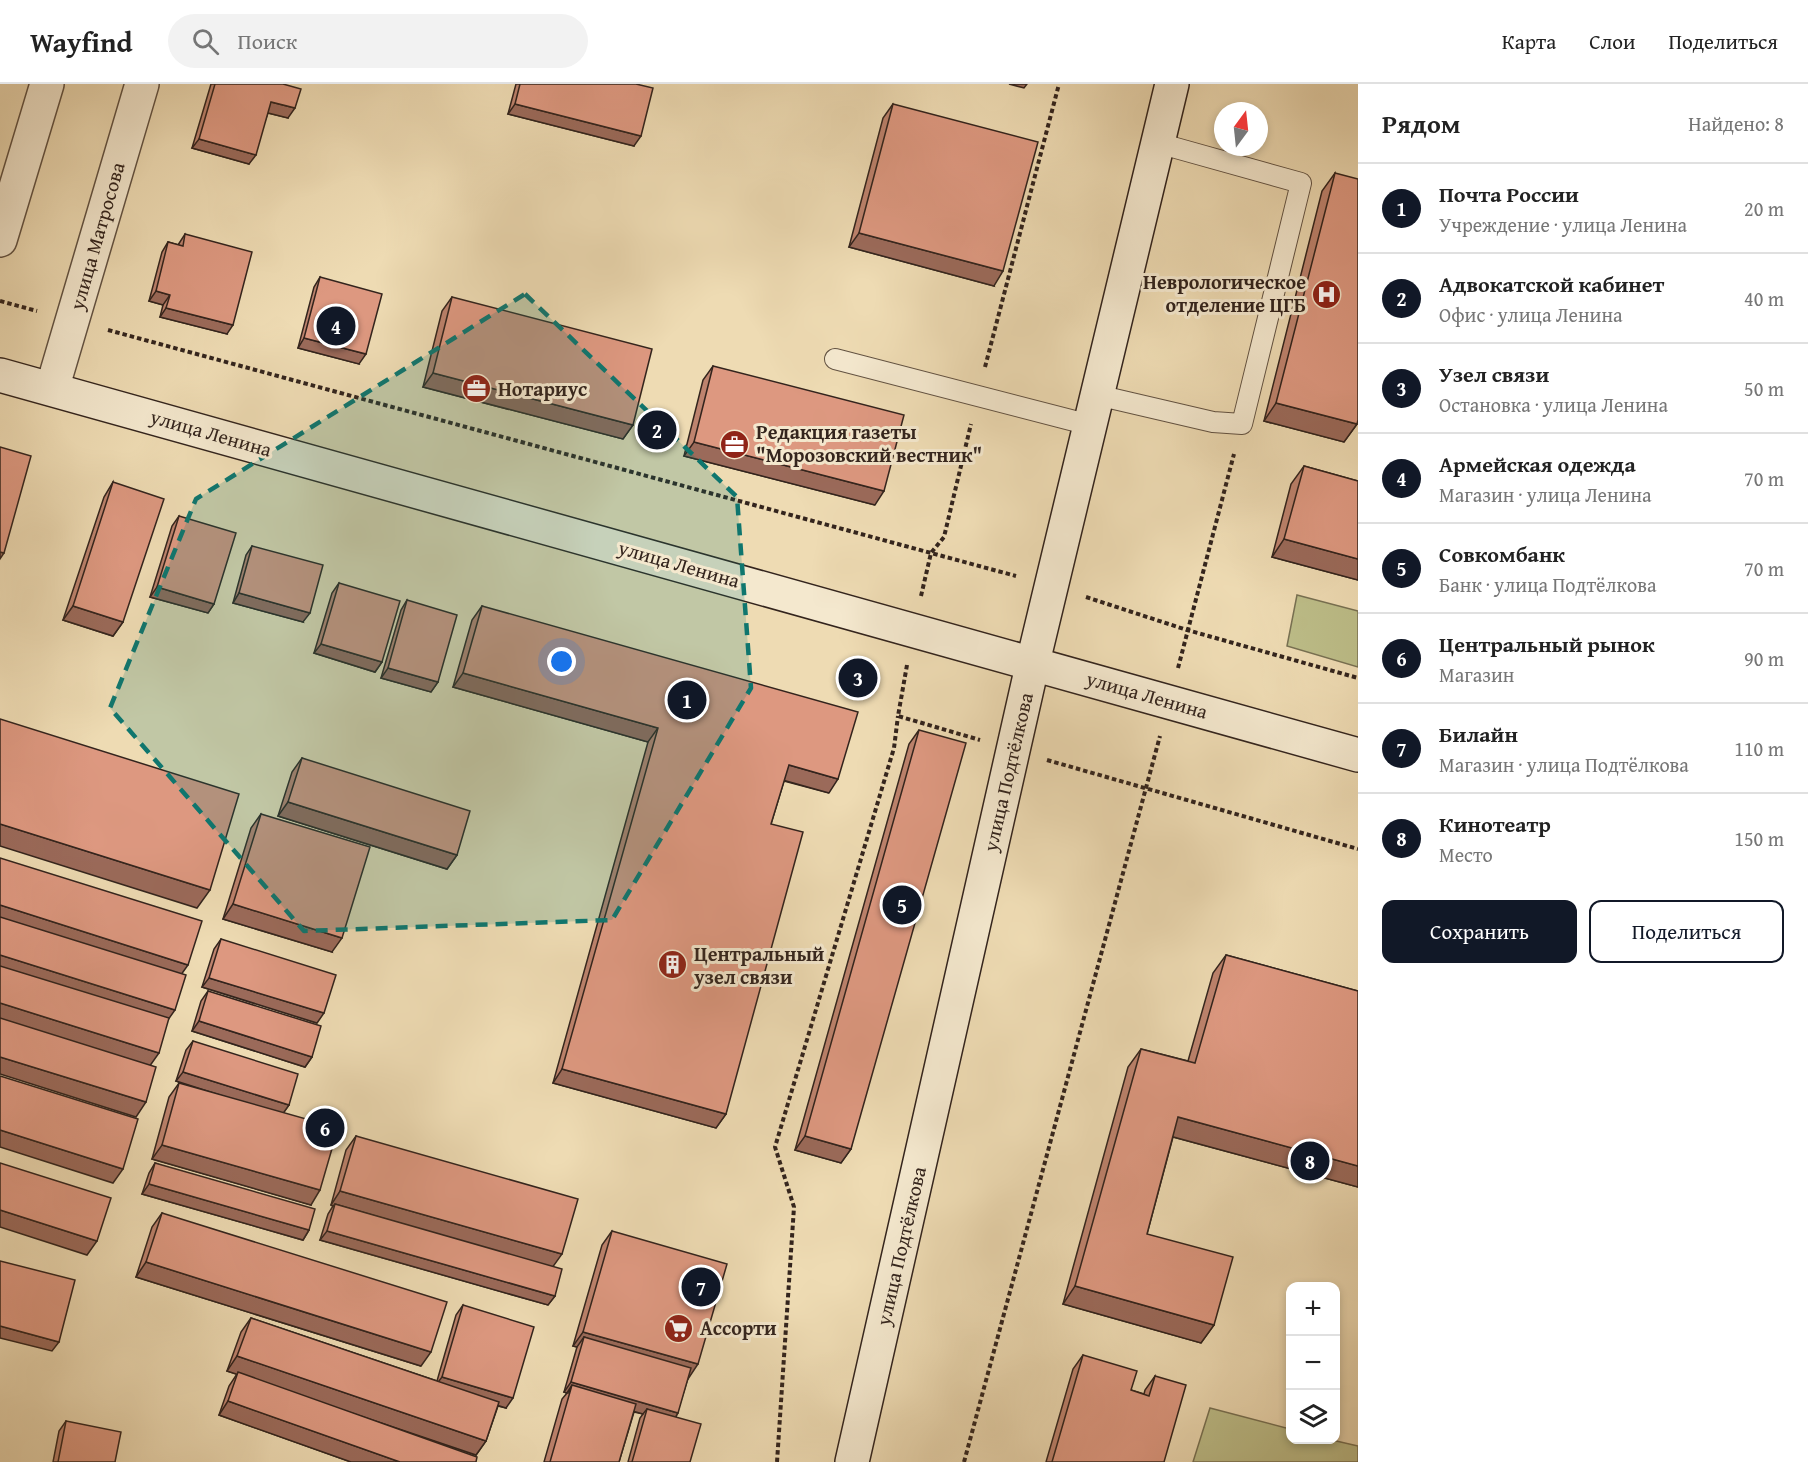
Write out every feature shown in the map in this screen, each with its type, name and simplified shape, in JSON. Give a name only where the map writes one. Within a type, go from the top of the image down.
[{"type":"main road","points":[[0,240],[47,84]]},
{"type":"main road","name":"улица Матросова","points":[[52,389],[142,84]]},
{"type":"main road","name":"улица Подтёлкова","points":[[852,1462],[1033,662],[1172,84]]},
{"type":"main road","name":"улица Ленина","points":[[0,375],[1033,662],[1358,755]]},
{"type":"lane","points":[[835,359],[977,396],[1242,424],[1301,183],[1158,143]]},
{"type":"path","points":[[777,1462],[794,1207],[775,1148],[894,748],[913,629],[931,553],[944,537],[977,396],[1059,84]]},
{"type":"path","points":[[0,301],[1051,586],[1187,630],[1358,678]]},
{"type":"path","points":[[964,1462],[1242,424]]},
{"type":"path","points":[[898,716],[1358,849]]},
{"type":"highlighted area","points":[[525,294],[737,497],[751,688],[612,920],[304,931],[110,708],[196,499]]},
{"type":"green space","points":[[1297,595],[1358,611],[1358,667],[1287,646]]},
{"type":"green space","points":[[1210,1408],[1286,1428],[1286,1444],[1340,1444],[1340,1442],[1358,1446],[1358,1462],[1193,1462]]},
{"type":"building","points":[[215,84],[283,84],[301,89],[295,108],[271,102],[256,155],[199,139]]},
{"type":"building","points":[[520,84],[636,84],[653,88],[641,136],[515,104]]},
{"type":"building","points":[[893,104],[1038,142],[1003,271],[859,233]]},
{"type":"building","name":"Неврологическое отделение ЦГБ","points":[[1335,173],[1358,179],[1357,424],[1276,403]]},
{"type":"building","points":[[185,234],[252,252],[233,325],[166,308],[170,295],[156,291],[168,242],[183,246]]},
{"type":"building","points":[[320,277],[382,294],[366,354],[304,338]]},
{"type":"building","points":[[452,297],[652,349],[633,425],[433,373]]},
{"type":"building","points":[[713,366],[904,415],[884,491],[694,442]]},
{"type":"building","points":[[0,447],[31,456],[4,553],[0,552]]},
{"type":"building","points":[[1304,466],[1358,481],[1358,559],[1284,539]]},
{"type":"building","points":[[113,482],[164,499],[123,622],[73,606]]},
{"type":"building","points":[[179,516],[236,533],[214,604],[157,587]]},
{"type":"building","points":[[252,546],[323,565],[310,613],[239,593]]},
{"type":"building","points":[[339,583],[400,601],[382,662],[321,644]]},
{"type":"building","points":[[407,600],[457,615],[438,682],[388,668]]},
{"type":"building","points":[[482,606],[858,712],[838,779],[789,765],[771,824],[803,832],[726,1114],[562,1069],[658,728],[463,673]]},
{"type":"building","points":[[0,719],[239,794],[210,890],[0,824]]},
{"type":"building","points":[[919,730],[966,743],[851,1149],[805,1136]]},
{"type":"building","points":[[302,758],[470,811],[457,855],[288,802]]},
{"type":"building","points":[[261,814],[370,847],[342,938],[233,904]]},
{"type":"building","points":[[0,858],[202,921],[188,965],[0,905]]},
{"type":"building","points":[[0,917],[186,975],[175,1010],[0,955]]},
{"type":"building","points":[[221,939],[336,975],[324,1013],[209,978]]},
{"type":"building","points":[[1226,955],[1358,991],[1358,1166],[1178,1117],[1147,1234],[1233,1257],[1214,1325],[1075,1286],[1141,1049],[1195,1063]]},
{"type":"building","points":[[0,966],[169,1018],[159,1053],[0,1003]]},
{"type":"building","points":[[208,991],[321,1026],[312,1057],[199,1021]]},
{"type":"building","points":[[0,1018],[156,1067],[146,1102],[0,1057]]},
{"type":"building","points":[[193,1041],[298,1074],[289,1105],[183,1072]]},
{"type":"building","points":[[0,1076],[138,1119],[123,1169],[0,1130]]},
{"type":"building","points":[[179,1083],[338,1128],[320,1190],[162,1145]]},
{"type":"building","points":[[356,1136],[578,1199],[562,1254],[340,1191]]},
{"type":"building","points":[[0,1163],[111,1198],[97,1241],[0,1210]]},
{"type":"building","points":[[155,1163],[315,1209],[309,1230],[149,1184]]},
{"type":"building","points":[[335,1204],[562,1269],[555,1296],[327,1231]]},
{"type":"building","points":[[162,1213],[447,1302],[431,1352],[146,1262]]},
{"type":"building","points":[[612,1231],[727,1264],[698,1364],[583,1332]]},
{"type":"building","points":[[0,1261],[75,1280],[59,1342],[0,1326]]},
{"type":"building","points":[[463,1305],[534,1327],[513,1398],[442,1377]]},
{"type":"building","points":[[251,1318],[499,1402],[486,1441],[237,1356]]},
{"type":"building","points":[[584,1337],[691,1368],[678,1413],[571,1382]]},
{"type":"building","points":[[1083,1355],[1137,1371],[1131,1390],[1149,1396],[1155,1376],[1186,1385],[1164,1462],[1052,1462]]},
{"type":"building","points":[[238,1372],[477,1457],[476,1462],[400,1462],[228,1401]]},
{"type":"building","points":[[572,1385],[636,1404],[619,1462],[550,1462]]},
{"type":"building","points":[[647,1409],[701,1424],[690,1462],[632,1462]]},
{"type":"building","points":[[66,1421],[121,1432],[115,1462],[58,1462]]},
{"type":"place","name":"Неврологическое отделение ЦГБ","points":[[1327,294]]},
{"type":"place","name":"Армейская одежда","points":[[336,326]]},
{"type":"place","name":"Нотариус","points":[[477,389]]},
{"type":"place","name":"Адвокатской кабинет","points":[[657,430]]},
{"type":"place","name":"Редакция газеты \"Морозовский вестник\"","points":[[735,444]]},
{"type":"place","name":"Узел связи","points":[[858,678]]},
{"type":"place","name":"Почта России","points":[[687,700]]},
{"type":"place","name":"Совкомбанк","points":[[902,905]]},
{"type":"place","name":"Центральный узел связи","points":[[673,965]]},
{"type":"place","name":"Центральный рынок","points":[[325,1128]]},
{"type":"place","name":"Кинотеатр","points":[[1310,1161]]},
{"type":"place","name":"Билайн","points":[[701,1287]]},
{"type":"place","name":"Ассорти","points":[[679,1328]]}]
